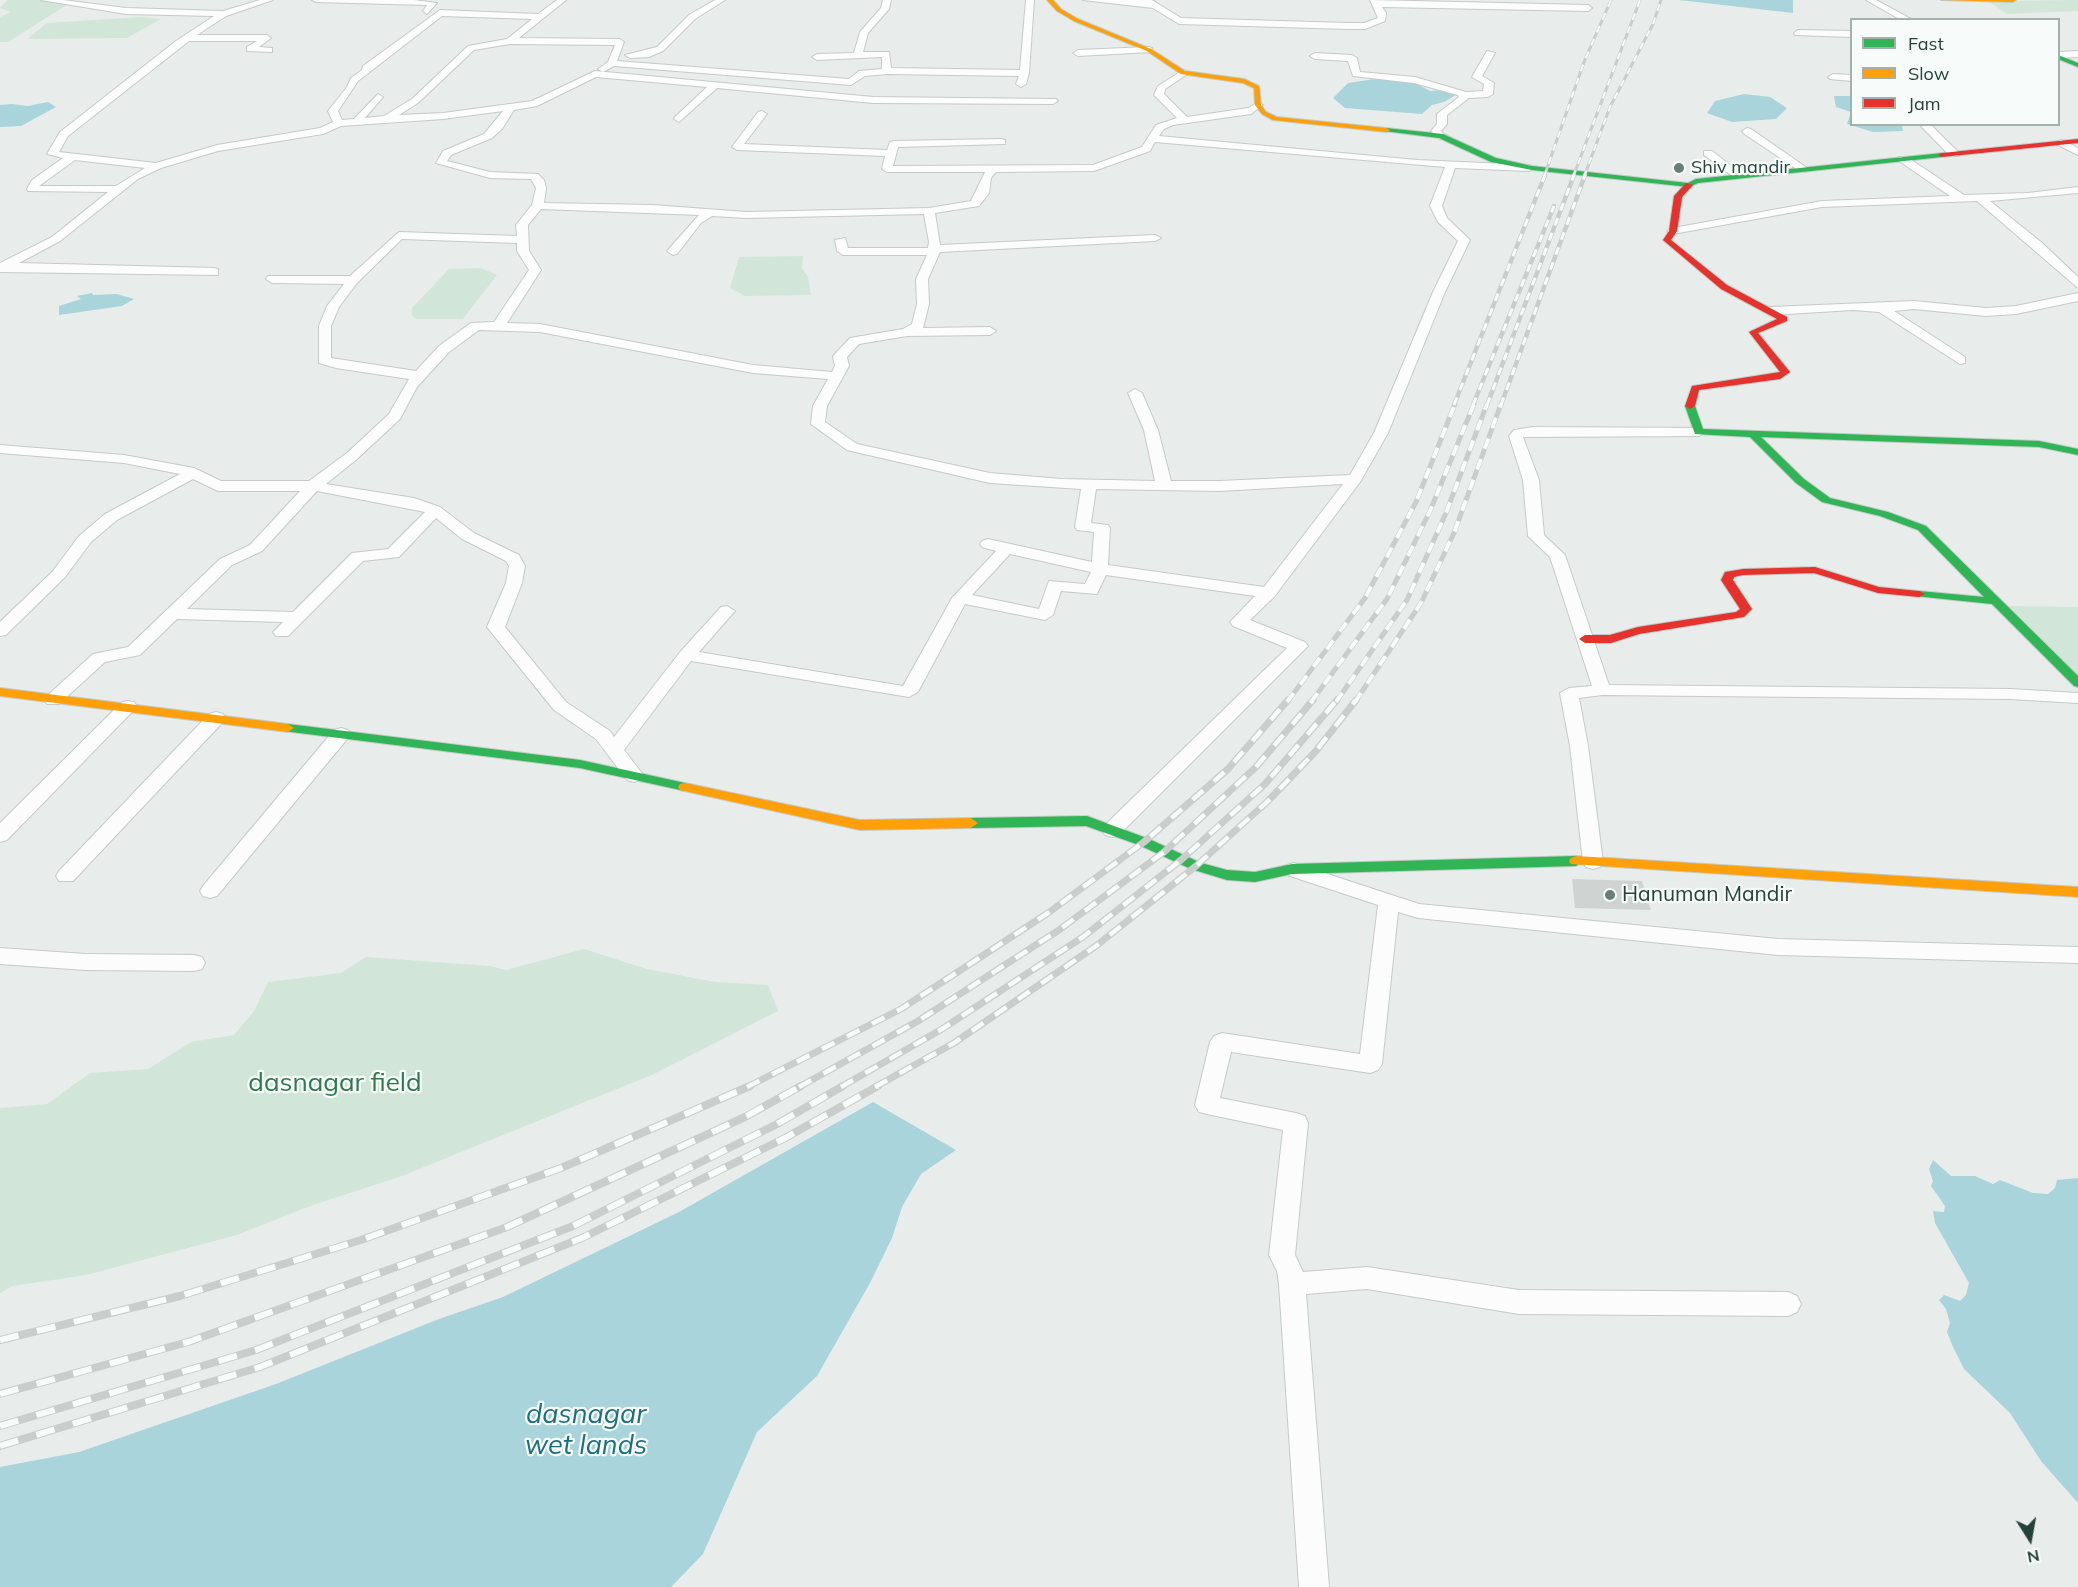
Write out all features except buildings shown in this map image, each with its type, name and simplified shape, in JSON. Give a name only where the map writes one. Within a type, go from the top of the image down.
[{"type":"street","points":[[45,0],[126,11],[224,14]]},
{"type":"street","points":[[157,166],[52,154],[64,134],[128,81],[187,38],[224,14],[269,0]]},
{"type":"street","points":[[316,0],[433,3],[427,11]]},
{"type":"street","points":[[510,41],[562,0]]},
{"type":"street","points":[[1,267],[56,239],[134,177],[157,166],[217,148],[323,131],[339,123],[386,118],[443,116],[534,104],[555,96],[595,74],[614,59],[649,54],[660,49],[692,17],[721,0]]},
{"type":"street","points":[[858,53],[864,33],[885,9],[887,0]]},
{"type":"street","points":[[1016,100],[1024,73],[1030,0]]},
{"type":"street","points":[[1050,0],[1059,10],[1076,20],[1149,50],[1183,73],[1244,81],[1257,87],[1258,105],[1264,113],[1275,119],[1296,123],[1440,136],[1494,160],[1547,169],[1689,185]]},
{"type":"street","points":[[1087,0],[1150,2],[1161,7],[1179,21],[1299,27],[1376,24],[1382,19],[1376,2],[1588,8]]},
{"type":"street","points":[[1870,0],[1905,18]]},
{"type":"street","points":[[1944,0],[2013,0]]},
{"type":"street","points":[[1984,0],[2007,14]]},
{"type":"street","points":[[408,10],[539,17]]},
{"type":"street","points":[[339,123],[333,111],[352,87],[354,80],[368,70],[366,68],[440,13]]},
{"type":"street","points":[[1299,27],[1305,36]]},
{"type":"street","points":[[1798,33],[1850,34]]},
{"type":"street","points":[[187,38],[267,38],[250,49],[269,50]]},
{"type":"street","points":[[386,118],[415,101],[471,48],[510,41],[618,41],[620,43],[614,59]]},
{"type":"street","points":[[1310,46],[1321,68]]},
{"type":"street","points":[[1078,53],[1149,50]]},
{"type":"street","points":[[817,57],[858,53],[886,54],[887,71]]},
{"type":"street","points":[[1315,56],[1349,57],[1352,58],[1356,74],[1432,84],[1465,95],[1488,94],[1489,83],[1477,77],[1490,53]]},
{"type":"street","points":[[2060,56],[2078,54]]},
{"type":"street","points":[[2060,57],[2078,65]]},
{"type":"street","points":[[614,59],[851,82],[862,73],[887,71],[921,85],[1016,100],[1053,100]]},
{"type":"street","points":[[595,74],[714,86],[854,94],[1024,73]]},
{"type":"street","points":[[1183,73],[1161,88],[1159,94],[1185,121]]},
{"type":"street","points":[[1833,77],[1850,78]]},
{"type":"street","points":[[679,119],[714,86]]},
{"type":"street","points":[[704,95],[800,104]]},
{"type":"street","points":[[1440,136],[1436,131],[1442,124],[1442,114],[1465,95]]},
{"type":"street","points":[[357,121],[378,97]]},
{"type":"street","points":[[1001,142],[894,144],[887,169],[1094,168],[1135,155],[1146,149],[1160,128],[1171,122],[1251,111],[1258,105]]},
{"type":"street","points":[[498,326],[535,270],[523,251],[522,225],[538,206],[541,188],[539,180],[534,176],[490,175],[458,170],[441,163],[447,153],[488,136],[498,127],[511,107]]},
{"type":"street","points":[[762,114],[737,147],[891,153]]},
{"type":"street","points":[[1926,126],[1954,154]]},
{"type":"street","points":[[1747,131],[1805,170]]},
{"type":"street","points":[[1154,139],[1451,165],[1547,169]]},
{"type":"street","points":[[1700,432],[1689,409],[1695,388],[1780,376],[1785,372],[1761,345],[1753,332],[1784,319],[1724,287],[1704,273],[1667,240],[1673,231],[1678,196],[1689,185],[1696,181],[1739,176],[2078,141]]},
{"type":"street","points":[[2062,143],[2078,152]]},
{"type":"street","points":[[1708,153],[1739,176]]},
{"type":"street","points":[[72,157],[36,182],[32,189],[121,189]]},
{"type":"street","points":[[1903,159],[1961,198]]},
{"type":"street","points":[[1112,830],[1299,646],[1239,622],[1268,593],[1355,479],[1381,433],[1439,292],[1464,240],[1442,220],[1436,206],[1451,165]]},
{"type":"street","points":[[538,206],[653,208],[746,215],[929,211],[975,204],[983,193],[986,178],[993,169]]},
{"type":"street","points":[[1673,231],[1713,226],[1801,206],[1980,198],[2078,190]]},
{"type":"street","points":[[1980,198],[2037,244],[2078,284]]},
{"type":"street","points":[[907,332],[918,326],[923,304],[922,279],[934,250],[935,229],[929,211]]},
{"type":"street","points":[[673,251],[697,221],[709,213]]},
{"type":"street","points":[[419,376],[336,364],[324,360],[326,326],[333,306],[353,280],[399,235],[523,240]]},
{"type":"street","points":[[842,240],[843,251],[934,250],[1155,238]]},
{"type":"street","points":[[1,267],[214,272]]},
{"type":"street","points":[[272,279],[353,280]]},
{"type":"street","points":[[1770,311],[1914,305],[1986,312],[2016,310],[2078,297]]},
{"type":"street","points":[[1882,308],[1960,360]]},
{"type":"street","points":[[53,700],[99,658],[134,651],[226,562],[256,548],[313,486],[352,456],[395,416],[411,385],[444,349],[476,326],[540,328],[753,369],[837,376]]},
{"type":"street","points":[[990,330],[907,332],[855,341],[840,356],[842,366],[820,406],[818,424],[852,447],[990,478],[1089,485],[1220,486],[1355,479]]},
{"type":"street","points":[[1135,393],[1151,430],[1164,485]]},
{"type":"street","points":[[1602,690],[1557,555],[1536,536],[1531,480],[1516,436],[1519,433],[1533,431],[1700,432],[1754,436],[2039,444],[2078,452]]},
{"type":"street","points":[[1754,436],[1800,481],[1826,500],[1884,514],[1922,528],[1952,555],[2078,683]]},
{"type":"street","points":[[0,449],[124,459],[193,473],[218,486],[313,486],[414,503],[435,510],[468,536],[513,558],[517,566],[514,583],[496,627],[560,706],[603,735],[634,776]]},
{"type":"street","points":[[0,631],[59,573],[86,539],[111,517],[193,473]]},
{"type":"street","points":[[960,598],[1045,615],[1055,585],[1091,590],[1100,570],[1102,528],[1083,527],[1089,485]]},
{"type":"street","points":[[282,632],[358,556],[393,554],[435,510]]},
{"type":"street","points":[[988,544],[1100,570],[1268,593]]},
{"type":"street","points":[[687,654],[909,692],[960,598],[1006,549]]},
{"type":"street","points":[[1585,639],[1611,639],[1638,631],[1728,619],[1740,615],[1746,609],[1727,580],[1729,574],[1743,572],[1815,570],[1878,590],[1995,601]]},
{"type":"street","points":[[614,750],[687,654],[727,611]]},
{"type":"street","points":[[171,614],[299,617]]},
{"type":"street","points":[[1593,862],[1579,746],[1569,693],[1602,690],[2010,694],[2078,698]]},
{"type":"street","points":[[0,692],[53,700],[128,706],[580,764],[860,825],[1087,821],[1196,866],[1227,875],[1255,877],[1292,869],[1593,862],[2078,892]]},
{"type":"street","points":[[0,835],[128,706]]},
{"type":"street","points":[[66,876],[216,718]]},
{"type":"street","points":[[210,891],[341,734]]},
{"type":"street","points":[[1292,869],[1418,911],[1778,947],[2078,955]]},
{"type":"street","points":[[1314,1587],[1292,1284],[1290,1271],[1282,1255],[1296,1123],[1207,1105],[1222,1042],[1370,1064],[1389,902]]},
{"type":"street","points":[[0,956],[85,963],[194,963]]},
{"type":"street","points":[[1292,1284],[1367,1278],[1519,1302],[1788,1304]]},
{"type":"green space","points":[[7,0],[70,3],[8,42],[0,42],[0,17],[11,12],[0,8]]},
{"type":"green space","points":[[2078,0],[2078,11],[2007,14],[1988,1]]},
{"type":"green space","points":[[141,17],[161,19],[127,38],[27,39],[47,23]]},
{"type":"green space","points":[[803,256],[802,268],[808,277],[811,295],[745,296],[730,288],[739,257]]},
{"type":"green space","points":[[481,268],[497,275],[463,319],[417,319],[412,316],[412,308],[449,269]]},
{"type":"green space","points":[[2007,606],[2078,607],[2078,676]]},
{"type":"green space","name":"dasnagar field","points":[[584,949],[647,969],[715,982],[768,985],[778,1011],[654,1074],[402,1176],[313,1205],[237,1235],[86,1275],[13,1286],[0,1293],[0,1108],[47,1104],[90,1073],[148,1069],[191,1042],[234,1035],[254,1011],[268,982],[341,973],[366,957],[490,966],[506,970]]},
{"type":"water","points":[[1679,0],[1793,0],[1793,13]]},
{"type":"water","points":[[1381,78],[1415,83],[1430,91],[1442,90],[1456,95],[1444,102],[1432,105],[1422,114],[1345,108],[1333,98],[1348,83]]},
{"type":"water","points":[[1744,94],[1770,97],[1787,108],[1776,119],[1732,122],[1707,113],[1715,101]]},
{"type":"water","points":[[1834,96],[1850,96],[1850,112],[1836,107]]},
{"type":"water","points":[[48,102],[56,107],[21,126],[0,127],[0,105],[28,106]]},
{"type":"water","points":[[1854,126],[1902,126],[1903,131],[1873,132]]},
{"type":"water","points":[[92,293],[93,295],[117,294],[134,299],[122,306],[59,315],[59,306],[81,299],[77,296]]},
{"type":"water","name":"dasnagar wet lands","points":[[873,1102],[956,1150],[921,1174],[902,1207],[892,1238],[870,1283],[817,1376],[757,1432],[703,1554],[671,1587],[0,1587],[0,1467],[79,1452],[276,1384],[439,1319],[503,1297],[679,1212]]},
{"type":"water","points":[[1933,1160],[1951,1176],[1975,1176],[1993,1184],[2000,1180],[2033,1193],[2048,1194],[2055,1188],[2057,1180],[2078,1178],[2078,1503],[2041,1461],[2010,1413],[1964,1369],[1953,1347],[1947,1332],[1950,1323],[1946,1309],[1939,1300],[1944,1295],[1960,1301],[1966,1295],[1969,1283],[1935,1223],[1933,1211],[1944,1212],[1945,1206],[1931,1186],[1933,1181],[1929,1169]]},
{"type":"railway","points":[[1544,177],[1584,62],[1611,0]]},
{"type":"railway","points":[[1573,177],[1640,0]]},
{"type":"railway","points":[[1584,177],[1610,107],[1653,24],[1661,0]]},
{"type":"railway","points":[[1454,405],[1545,175]]},
{"type":"railway","points":[[1487,405],[1574,175]]},
{"type":"railway","points":[[1501,405],[1585,175]]},
{"type":"railway","points":[[1473,405],[1554,206]]},
{"type":"railway","points":[[1287,702],[1365,598],[1416,502],[1455,404]]},
{"type":"railway","points":[[1311,702],[1387,599],[1430,511],[1474,404]]},
{"type":"railway","points":[[1336,702],[1407,600],[1446,513],[1487,404]]},
{"type":"railway","points":[[1355,702],[1421,603],[1454,533],[1501,404]]},
{"type":"railway","points":[[747,1087],[901,1009],[1048,913],[1144,842],[1228,769],[1288,700]]},
{"type":"railway","points":[[799,1087],[918,1021],[1059,930],[1164,852],[1256,767],[1313,700]]},
{"type":"railway","points":[[841,1087],[942,1029],[1083,937],[1181,860],[1265,784],[1337,700]]},
{"type":"railway","points":[[875,1087],[954,1043],[1096,946],[1196,866],[1268,801],[1316,751],[1356,700]]},
{"type":"railway","points":[[0,1340],[180,1296],[361,1240],[561,1168],[750,1086]]},
{"type":"railway","points":[[0,1394],[188,1342],[507,1227],[745,1117],[801,1086]]},
{"type":"railway","points":[[0,1426],[256,1350],[573,1226],[777,1124],[843,1086]]},
{"type":"railway","points":[[0,1446],[260,1367],[582,1238],[785,1138],[878,1086]]},
{"type":"traffic: fast","points":[[2060,58],[2078,65]]},
{"type":"traffic: fast","points":[[1386,130],[1440,136],[1494,160],[1532,168],[1689,185],[1696,181],[1942,155]]},
{"type":"traffic: fast","points":[[1690,406],[1699,432],[2039,444],[2078,452]]},
{"type":"traffic: fast","points":[[1754,436],[1800,481],[1826,500],[1884,514],[1922,528],[2078,683]]},
{"type":"traffic: fast","points":[[1919,594],[1995,601]]},
{"type":"traffic: fast","points":[[288,728],[580,764],[685,787]]},
{"type":"traffic: fast","points":[[971,823],[1087,821],[1144,842],[1196,866],[1227,875],[1255,877],[1292,869],[1576,861]]},
{"type":"traffic: slow","points":[[1050,0],[1059,10],[1076,20],[1149,50],[1183,73],[1244,81],[1257,87],[1258,105],[1264,113],[1275,119],[1386,130]]},
{"type":"traffic: slow","points":[[1944,0],[2013,0]]},
{"type":"traffic: slow","points":[[0,692],[288,728]]},
{"type":"traffic: slow","points":[[685,787],[860,825],[971,823]]},
{"type":"traffic: slow","points":[[1576,861],[2078,892]]},
{"type":"traffic: jam","points":[[1942,155],[2078,141]]},
{"type":"traffic: jam","points":[[1689,185],[1678,196],[1673,231],[1667,240],[1724,287],[1784,319],[1753,332],[1785,372],[1780,376],[1695,388],[1690,406]]},
{"type":"traffic: jam","points":[[1585,639],[1611,639],[1638,631],[1740,615],[1746,609],[1727,580],[1729,574],[1743,572],[1815,570],[1878,590],[1919,594]]},
{"type":"place","name":"Shiv mandir","points":[[1679,168]]},
{"type":"place","name":"Hanuman Mandir","points":[[1610,895]]}]
